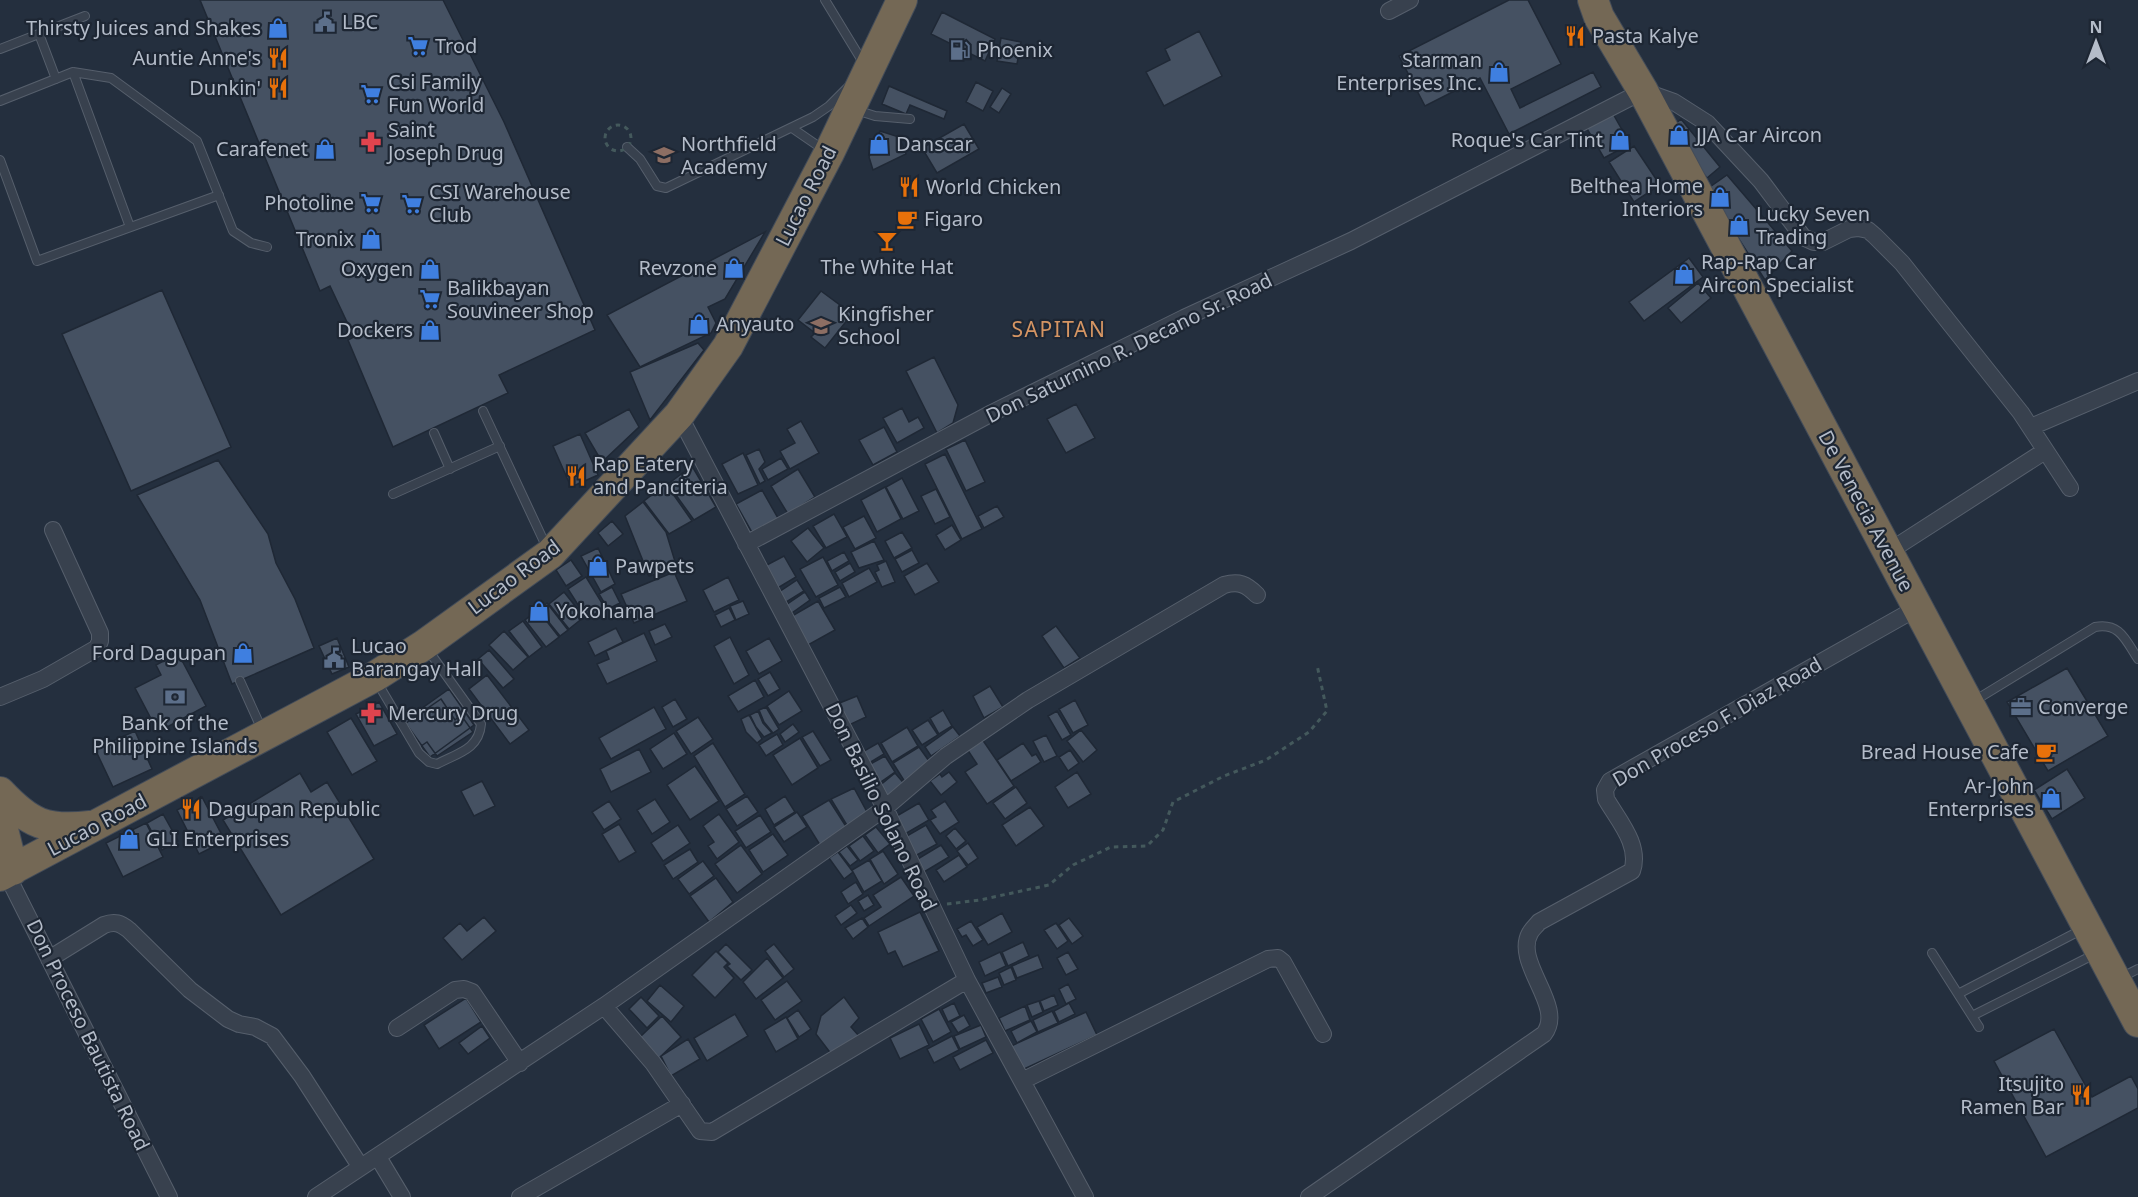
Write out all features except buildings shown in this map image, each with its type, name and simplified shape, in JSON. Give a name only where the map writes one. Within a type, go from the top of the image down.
[{"type":"highway","name":"Lucao Road","points":[[6,873],[374,676],[424,645],[550,554],[679,415],[728,346],[829,153],[855,89],[902,0]]},
{"type":"highway","name":"De Venecia Avenue","points":[[1593,0],[1599,17],[1643,91],[1968,705],[2095,938],[2127,974],[2138,1022]]},
{"type":"highway","points":[[0,792],[15,808],[33,821],[58,828],[99,825]]},
{"type":"highway","points":[[0,817],[6,873]]},
{"type":"street","points":[[1389,11],[1410,0]]},
{"type":"street","points":[[1643,91],[1674,102],[1707,123],[1761,181],[1803,237],[1814,242],[1823,242],[1849,229],[1858,228],[1868,230],[1875,236],[1902,263],[2031,427],[2070,488]]},
{"type":"street","name":"Don Saturnino R. Decano Sr. Road","points":[[746,544],[992,413],[1184,318],[1341,246],[1643,91]]},
{"type":"street","points":[[2031,427],[2138,381]]},
{"type":"street","name":"Don Basilio Solano Road","points":[[679,415],[885,808],[967,980],[1085,1197]]},
{"type":"street","points":[[1888,552],[2045,451]]},
{"type":"street","points":[[0,698],[43,679],[97,648],[100,641],[100,633],[53,531]]},
{"type":"street","points":[[316,1197],[604,1006],[885,808],[946,756],[1028,700],[1224,585],[1233,583],[1248,586],[1257,595]]},
{"type":"street","name":"Don Proceso F. Diaz Road","points":[[1309,1197],[1544,1034],[1549,1028],[1550,1019],[1547,1006],[1529,958],[1527,944],[1529,934],[1539,922],[1632,871],[1634,864],[1633,846],[1606,799],[1605,790],[1610,781],[1917,608]]},
{"type":"street","name":"Don Proceso Bautista Road","points":[[6,873],[169,1197]]},
{"type":"street","points":[[49,959],[104,925],[111,922],[120,924],[129,930],[190,990],[228,1019],[255,1027],[272,1036],[302,1076],[360,1166]]},
{"type":"street","points":[[1022,1082],[1268,959],[1278,958],[1283,962],[1323,1034]]},
{"type":"street","points":[[604,1006],[653,1063],[700,1131],[712,1132],[967,980]]},
{"type":"street","points":[[397,1028],[455,990],[464,989],[471,992],[520,1063]]},
{"type":"street","points":[[520,1197],[682,1104]]},
{"type":"street","points":[[378,1157],[402,1197]]},
{"type":"lane","points":[[825,0],[855,89],[875,116],[910,119]]},
{"type":"lane","points":[[0,49],[85,16]]},
{"type":"lane","points":[[39,34],[56,79]]},
{"type":"lane","points":[[73,72],[130,227]]},
{"type":"lane","points":[[0,101],[73,72],[111,78],[197,141],[233,231],[250,243],[267,247]]},
{"type":"lane","points":[[627,147],[640,159],[657,186],[666,188],[792,128],[855,89]]},
{"type":"lane","points":[[792,128],[829,153]]},
{"type":"lane","points":[[0,160],[37,261],[219,195]]},
{"type":"lane","points":[[483,411],[550,554]]},
{"type":"lane","points":[[434,433],[450,469]]},
{"type":"lane","points":[[393,494],[500,446]]},
{"type":"lane","points":[[1968,705],[2095,627],[2105,625],[2115,628],[2138,659]]},
{"type":"lane","points":[[374,676],[419,753],[429,762],[437,764],[474,745],[480,734],[481,723],[424,645]]},
{"type":"lane","points":[[240,681],[264,735]]},
{"type":"lane","points":[[1959,994],[2095,938]]},
{"type":"lane","points":[[1972,1016],[2095,938]]},
{"type":"lane","points":[[1932,953],[1979,1027]]},
{"type":"path","points":[[930,906],[980,900],[1049,885],[1073,865],[1110,847],[1147,846],[1163,830],[1173,802],[1224,776],[1266,760],[1309,732],[1327,711],[1317,665]]},
{"type":"place","name":"LBC","points":[[325,22]]},
{"type":"place","name":"Thirsty Juices and Shakes","points":[[278,28]]},
{"type":"place","name":"Pasta Kalye","points":[[1575,36]]},
{"type":"place","name":"Trod","points":[[418,46]]},
{"type":"place","name":"Phoenix","points":[[960,50]]},
{"type":"place","name":"Auntie Anne's","points":[[278,58]]},
{"type":"place","name":"Starman Enterprises Inc.","points":[[1499,72]]},
{"type":"place","name":"Dunkin'","points":[[278,88]]},
{"type":"place","name":"Csi Family Fun World","points":[[371,94]]},
{"type":"place","name":"JJA Car Aircon","points":[[1679,135]]},
{"type":"place","name":"Roque's Car Tint","points":[[1620,140]]},
{"type":"place","name":"Saint Joseph Drug","points":[[371,142]]},
{"type":"place","name":"Danscar","points":[[879,144]]},
{"type":"place","name":"Carafenet","points":[[325,149]]},
{"type":"place","name":"Northfield Academy","points":[[664,155]]},
{"type":"place","name":"World Chicken","points":[[909,187]]},
{"type":"place","name":"Belthea Home Interiors","points":[[1720,197]]},
{"type":"place","name":"Photoline","points":[[371,203]]},
{"type":"place","name":"CSI Warehouse Club","points":[[412,204]]},
{"type":"place","name":"Figaro","points":[[907,219]]},
{"type":"place","name":"Lucky Seven Trading","points":[[1739,225]]},
{"type":"place","name":"Tronix","points":[[371,239]]},
{"type":"place","name":"The White Hat","points":[[887,241]]},
{"type":"place","name":"Revzone","points":[[734,268]]},
{"type":"place","name":"Oxygen","points":[[430,269]]},
{"type":"place","name":"Rap-Rap Car Aircon Specialist","points":[[1684,274]]},
{"type":"place","name":"Balikbayan Souvineer Shop","points":[[430,299]]},
{"type":"place","name":"Anyauto","points":[[699,324]]},
{"type":"place","name":"Kingfisher School","points":[[821,326]]},
{"type":"place","name":"Dockers","points":[[430,330]]},
{"type":"place","name":"Rap Eatery and Panciteria","points":[[576,476]]},
{"type":"place","name":"Pawpets","points":[[598,566]]},
{"type":"place","name":"Yokohama","points":[[539,611]]},
{"type":"place","name":"Ford Dagupan","points":[[243,653]]},
{"type":"place","name":"Lucao Barangay Hall","points":[[334,658]]},
{"type":"place","name":"Bank of the Philippine Islands","points":[[175,697]]},
{"type":"place","name":"Converge","points":[[2021,707]]},
{"type":"place","name":"Mercury Drug","points":[[371,713]]},
{"type":"place","name":"Bread House Cafe","points":[[2046,752]]},
{"type":"place","name":"Ar-John Enterprises","points":[[2051,798]]},
{"type":"place","name":"Dagupan Republic","points":[[191,809]]},
{"type":"place","name":"GLI Enterprises","points":[[129,839]]},
{"type":"place","name":"Itsujito Ramen Bar","points":[[2081,1095]]},
{"type":"district","name":"SAPITAN","points":[[1059,330]]}]
